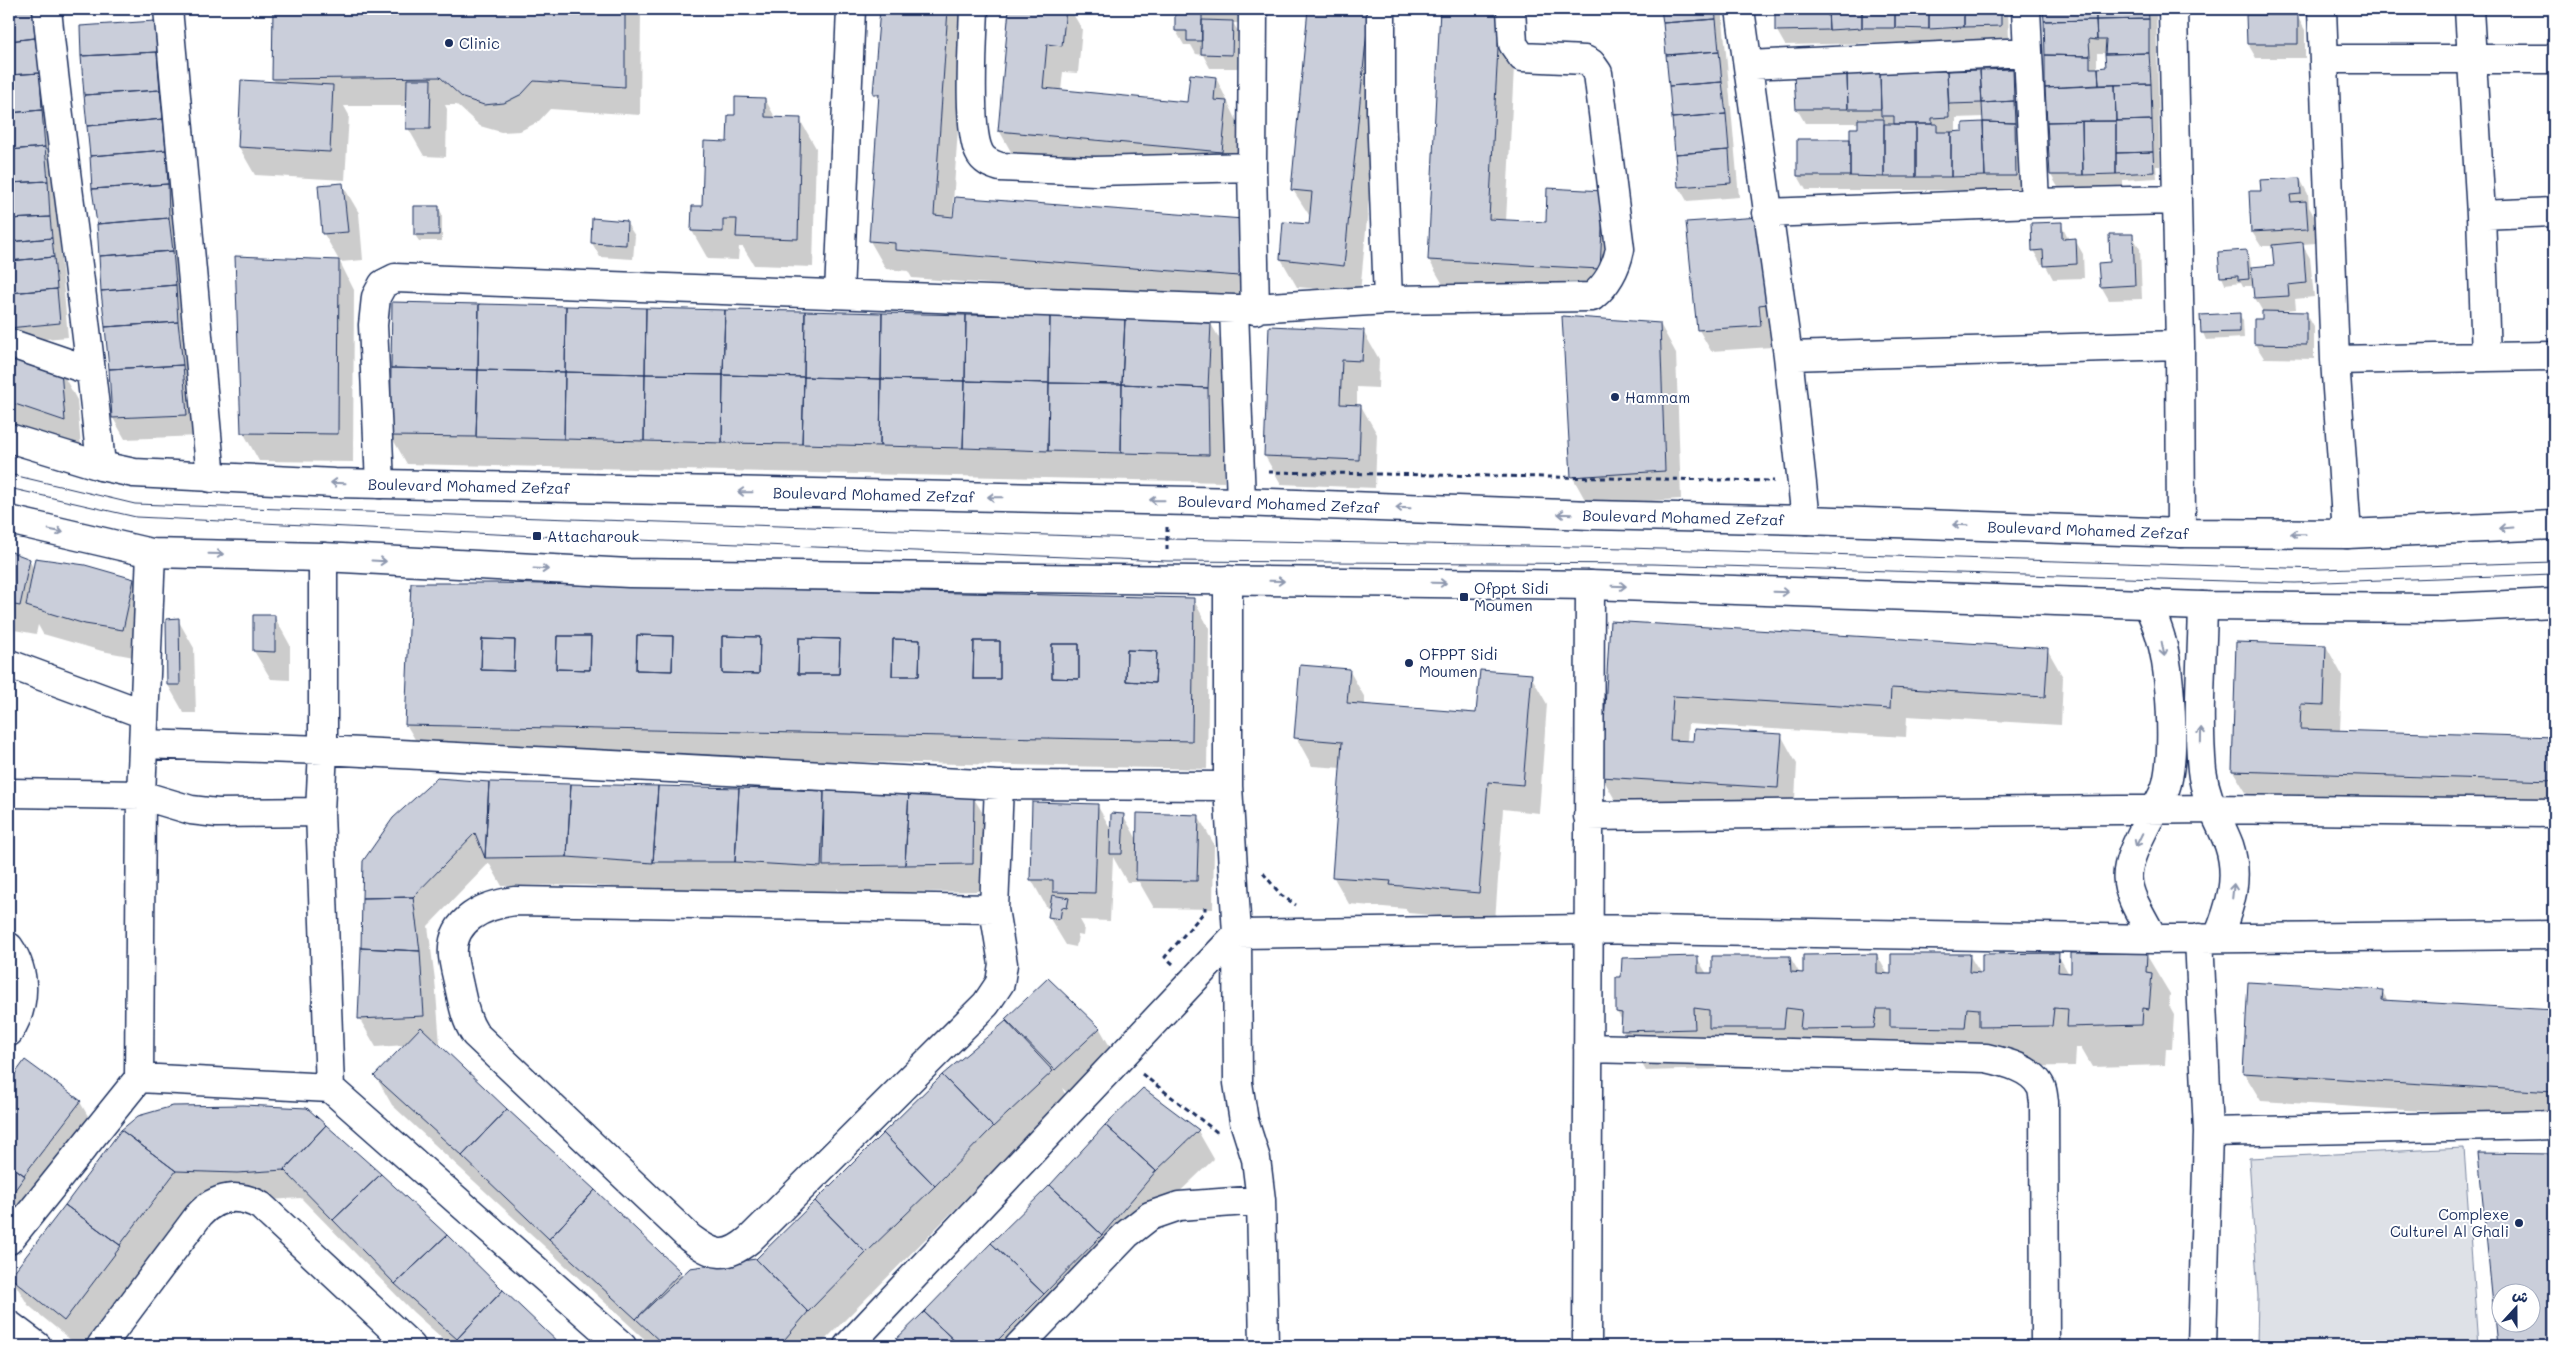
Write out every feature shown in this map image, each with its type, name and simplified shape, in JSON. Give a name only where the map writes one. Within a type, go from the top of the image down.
[{"type":"street","points":[[47,9],[91,371],[100,466]]},
{"type":"street","points":[[168,9],[211,478]]},
{"type":"street","points":[[839,294],[851,9]]},
{"type":"street","points":[[974,9],[973,123],[977,148],[986,161],[1000,167],[1095,171],[1252,167]]},
{"type":"street","points":[[1241,502],[1244,309],[1252,167],[1253,9]]},
{"type":"street","points":[[1381,9],[1381,111],[1388,300]]},
{"type":"street","points":[[380,484],[372,325],[376,297],[383,284],[395,278],[1244,309],[1388,300],[1592,297],[1603,288],[1617,262],[1620,249],[1598,73],[1591,63],[1585,60],[1522,57],[1513,44],[1511,9]]},
{"type":"street","points":[[1740,9],[1788,356],[1806,520]]},
{"type":"street","points":[[2026,9],[2035,203]]},
{"type":"street","points":[[2172,9],[2180,345],[2181,532]]},
{"type":"street","points":[[2322,9],[2335,360],[2347,534]]},
{"type":"street","points":[[2469,9],[2470,60],[2482,215],[2486,357]]},
{"type":"street","points":[[1748,66],[2028,52]]},
{"type":"street","points":[[2324,59],[2554,59]]},
{"type":"street","points":[[1767,213],[2035,203],[2177,200]]},
{"type":"street","points":[[2482,215],[2554,212]]},
{"type":"street","points":[[9,343],[91,371]]},
{"type":"street","points":[[1788,356],[2180,345]]},
{"type":"street","points":[[2335,360],[2554,356]]},
{"type":"street","name":"Boulevard Mohamed Zefzaf","points":[[9,438],[100,466],[134,473],[211,478],[380,484],[1241,502],[1591,515],[2181,532],[2347,534],[2554,525]]},
{"type":"street","points":[[9,520],[151,553],[324,557],[630,573],[1590,585],[2203,606],[2441,608],[2554,604]]},
{"type":"street","points":[[9,1240],[140,1078],[141,795],[151,553]]},
{"type":"street","points":[[324,557],[323,750],[320,812],[330,1088]]},
{"type":"street","points":[[1228,580],[1228,786],[1237,934],[1238,1083],[1244,1121],[1256,1160],[1261,1200],[1264,1346]]},
{"type":"street","points":[[1587,1346],[1590,585]]},
{"type":"street","points":[[2148,603],[2161,640],[2165,660],[2170,738],[2168,782],[2130,858],[2126,880],[2129,893],[2154,939]]},
{"type":"street","points":[[2202,1346],[2208,1132],[2208,938],[2232,901],[2233,866],[2229,846],[2211,809],[2202,770],[2203,606]]},
{"type":"street","points":[[9,664],[144,714]]},
{"type":"street","points":[[143,744],[323,750],[998,785],[1228,786]]},
{"type":"street","points":[[994,909],[515,901],[496,904],[471,915],[457,933],[453,955],[465,1015],[474,1034],[690,1238],[713,1252],[722,1254],[732,1251],[748,1240],[991,998],[1000,983],[1003,964],[994,909],[998,785]]},
{"type":"street","points":[[9,792],[141,795],[191,810],[217,813],[320,812]]},
{"type":"street","points":[[1588,816],[2211,809],[2554,813]]},
{"type":"street","points":[[848,1346],[1237,934],[1588,929],[2154,939],[2554,934]]},
{"type":"street","points":[[9,947],[22,972],[23,990],[19,1010],[9,1032]]},
{"type":"street","points":[[1588,1048],[1986,1058],[2012,1064],[2028,1074],[2041,1086],[2044,1102],[2045,1346]]},
{"type":"street","points":[[140,1078],[330,1088],[622,1346]]},
{"type":"street","points":[[2208,1132],[2554,1125]]},
{"type":"street","points":[[101,1346],[199,1215],[210,1206],[230,1197],[246,1199],[261,1206],[411,1346]]},
{"type":"street","points":[[1019,1346],[1127,1234],[1150,1216],[1179,1206],[1261,1200]]},
{"type":"street","points":[[9,1325],[37,1346]]},
{"type":"path","points":[[1256,866],[1282,895],[1303,907]]},
{"type":"shaded area","points":[[2464,1148],[2478,1346],[2257,1345],[2258,1296],[2249,1158]]},
{"type":"building","points":[[9,9],[33,9],[35,38],[9,41]]},
{"type":"building","name":"Clinic","points":[[273,9],[625,9],[625,87],[534,81],[522,94],[504,103],[484,105],[463,98],[440,77],[272,79]]},
{"type":"building","points":[[880,9],[948,9],[934,215],[953,217],[955,197],[1243,219],[1239,276],[895,250],[895,243],[869,241],[879,94],[873,94]]},
{"type":"building","points":[[1009,9],[1066,9],[1062,46],[1047,44],[1043,88],[1187,102],[1190,74],[1216,77],[1214,100],[1227,101],[1222,152],[998,131]]},
{"type":"building","points":[[1175,9],[1202,9],[1202,41],[1187,41],[1187,31],[1175,31]]},
{"type":"building","points":[[1308,9],[1369,9],[1344,266],[1280,259],[1283,222],[1309,224],[1312,192],[1291,190]]},
{"type":"building","points":[[1440,9],[1500,9],[1489,219],[1546,222],[1547,188],[1604,191],[1600,269],[1428,260]]},
{"type":"building","points":[[1661,9],[1715,9],[1716,19],[1663,23]]},
{"type":"building","points":[[1775,9],[1828,9],[1829,30],[1775,31]]},
{"type":"building","points":[[1828,9],[1862,9],[1862,28],[1829,30]]},
{"type":"building","points":[[1862,9],[1895,9],[1895,28],[1862,28]]},
{"type":"building","points":[[1895,9],[1929,9],[1929,29],[1895,28]]},
{"type":"building","points":[[1929,9],[1964,9],[1964,27],[1929,29]]},
{"type":"building","points":[[1964,9],[2001,9],[2001,26],[1964,27]]},
{"type":"building","points":[[2043,9],[2096,9],[2096,20],[2044,21]]},
{"type":"building","points":[[2096,9],[2148,9],[2149,19],[2096,20]]},
{"type":"building","points":[[2246,15],[2298,15],[2298,44],[2247,44]]},
{"type":"building","points":[[1716,19],[1719,51],[1666,55],[1663,23]]},
{"type":"building","points":[[2149,19],[2149,53],[2105,54],[2106,40],[2097,40],[2096,20]]},
{"type":"building","points":[[1202,20],[1233,21],[1232,55],[1201,54]]},
{"type":"building","points":[[2096,20],[2097,40],[2089,39],[2090,56],[2045,55],[2044,21]]},
{"type":"building","points":[[155,21],[157,52],[81,56],[80,26]]},
{"type":"building","points":[[35,38],[40,73],[9,75],[9,41]]},
{"type":"building","points":[[1719,51],[1722,82],[1669,86],[1666,55]]},
{"type":"building","points":[[157,52],[160,90],[84,95],[81,56]]},
{"type":"building","points":[[2149,53],[2151,84],[2099,85],[2098,68],[2106,67],[2105,54]]},
{"type":"building","points":[[2045,55],[2090,56],[2090,68],[2098,68],[2099,85],[2045,88]]},
{"type":"building","points":[[2013,69],[2014,101],[1982,103],[1980,70]]},
{"type":"building","points":[[1980,70],[1982,103],[1949,104],[1947,71]]},
{"type":"building","points":[[1947,71],[1949,117],[1932,118],[1932,124],[1894,124],[1894,116],[1881,116],[1880,73]]},
{"type":"building","points":[[40,73],[42,110],[9,113],[9,75]]},
{"type":"building","points":[[1880,73],[1881,109],[1848,109],[1847,74]]},
{"type":"building","points":[[1847,74],[1848,109],[1796,109],[1794,75]]},
{"type":"building","points":[[407,79],[431,79],[430,129],[406,129]]},
{"type":"building","points":[[241,80],[333,85],[330,152],[238,147]]},
{"type":"building","points":[[1722,82],[1726,114],[1672,118],[1669,86]]},
{"type":"building","points":[[2151,84],[2152,120],[2116,121],[2115,85]]},
{"type":"building","points":[[2115,85],[2116,121],[2047,122],[2045,88]]},
{"type":"building","points":[[160,90],[163,119],[87,126],[84,95]]},
{"type":"building","points":[[735,97],[765,98],[765,117],[801,118],[798,239],[736,237],[737,219],[723,219],[723,232],[691,231],[692,206],[702,206],[704,141],[727,142],[728,115],[735,115]]},
{"type":"building","points":[[2014,101],[2015,123],[1983,122],[1982,103]]},
{"type":"building","points":[[42,110],[45,147],[9,150],[9,113]]},
{"type":"building","points":[[1726,114],[1729,150],[1675,154],[1672,118]]},
{"type":"building","points":[[163,119],[166,150],[90,156],[87,126]]},
{"type":"building","points":[[1858,119],[1884,119],[1884,177],[1850,176],[1850,128],[1858,128]]},
{"type":"building","points":[[2152,120],[2153,152],[2116,153],[2116,121]]},
{"type":"building","points":[[2082,121],[2083,175],[2050,175],[2047,122]]},
{"type":"building","points":[[2082,121],[2116,121],[2116,174],[2083,175]]},
{"type":"building","points":[[1983,122],[2015,123],[2016,176],[1985,176]]},
{"type":"building","points":[[1983,122],[1985,176],[1951,177],[1951,132],[1963,131],[1963,123]]},
{"type":"building","points":[[1884,124],[1916,124],[1916,177],[1884,177]]},
{"type":"building","points":[[1916,124],[1937,124],[1937,132],[1951,132],[1951,177],[1916,177]]},
{"type":"building","points":[[1797,139],[1850,139],[1850,176],[1797,176]]},
{"type":"building","points":[[45,147],[48,181],[9,183],[9,150]]},
{"type":"building","points":[[166,150],[168,184],[92,189],[90,156]]},
{"type":"building","points":[[1729,150],[1731,183],[1678,187],[1675,154]]},
{"type":"building","points":[[2153,152],[2154,172],[2116,174],[2116,153]]},
{"type":"building","points":[[2300,178],[2301,194],[2290,195],[2291,202],[2306,201],[2308,229],[2251,232],[2249,191],[2261,191],[2260,180]]},
{"type":"building","points":[[48,181],[50,217],[9,219],[9,183]]},
{"type":"building","points":[[343,183],[348,232],[322,234],[318,185]]},
{"type":"building","points":[[168,184],[169,218],[97,224],[92,189]]},
{"type":"building","points":[[414,206],[439,206],[439,235],[414,235]]},
{"type":"building","points":[[50,217],[52,238],[9,242],[9,219]]},
{"type":"building","points":[[1760,217],[1767,304],[1759,305],[1761,326],[1697,330],[1686,222]]},
{"type":"building","points":[[169,218],[173,251],[99,256],[97,224]]},
{"type":"building","points":[[592,218],[627,221],[626,245],[591,243]]},
{"type":"building","points":[[2062,222],[2062,239],[2076,238],[2077,264],[2044,266],[2043,250],[2032,251],[2031,223]]},
{"type":"building","points":[[2109,234],[2133,234],[2135,285],[2100,287],[2098,263],[2110,262]]},
{"type":"building","points":[[52,238],[54,257],[9,261],[9,242]]},
{"type":"building","points":[[2303,242],[2306,283],[2288,285],[2289,296],[2254,298],[2251,267],[2274,265],[2272,245]]},
{"type":"building","points":[[2247,250],[2249,279],[2238,280],[2238,276],[2220,277],[2218,252]]},
{"type":"building","points":[[173,251],[176,285],[101,291],[99,256]]},
{"type":"building","points":[[235,256],[339,260],[338,434],[241,433]]},
{"type":"building","points":[[54,257],[57,289],[9,293],[9,261]]},
{"type":"building","points":[[176,285],[178,322],[105,327],[101,291]]},
{"type":"building","points":[[57,289],[60,323],[9,328],[9,293]]},
{"type":"building","points":[[392,302],[479,304],[478,370],[391,368]]},
{"type":"building","points":[[479,304],[566,306],[565,372],[478,370]]},
{"type":"building","points":[[566,306],[646,308],[645,374],[565,372]]},
{"type":"building","points":[[646,308],[725,310],[723,375],[645,374]]},
{"type":"building","points":[[725,310],[805,311],[804,377],[723,375]]},
{"type":"building","points":[[805,311],[882,313],[881,379],[804,377]]},
{"type":"building","points":[[2262,311],[2307,312],[2307,345],[2254,344],[2254,319],[2262,319]]},
{"type":"building","points":[[882,313],[966,315],[965,381],[881,379]]},
{"type":"building","points":[[2240,313],[2240,332],[2201,333],[2200,315]]},
{"type":"building","points":[[966,315],[1050,316],[1049,383],[965,381]]},
{"type":"building","points":[[1050,316],[1125,319],[1122,384],[1049,383]]},
{"type":"building","name":"Hammam","points":[[1562,316],[1660,323],[1665,471],[1571,477]]},
{"type":"building","points":[[1125,319],[1211,323],[1208,388],[1122,384]]},
{"type":"building","points":[[178,322],[183,365],[109,369],[105,327]]},
{"type":"building","points":[[1269,326],[1364,330],[1362,361],[1342,360],[1340,404],[1361,405],[1359,460],[1264,456]]},
{"type":"building","points":[[9,350],[61,370],[65,421],[9,402]]},
{"type":"building","points":[[183,365],[187,415],[112,418],[109,369]]},
{"type":"building","points":[[391,368],[478,370],[476,437],[390,436]]},
{"type":"building","points":[[478,370],[565,372],[564,439],[476,437]]},
{"type":"building","points":[[565,372],[645,374],[644,441],[564,439]]},
{"type":"building","points":[[645,374],[723,375],[722,443],[644,441]]},
{"type":"building","points":[[723,375],[804,377],[802,444],[722,443]]},
{"type":"building","points":[[804,377],[881,379],[880,446],[802,444]]},
{"type":"building","points":[[881,379],[965,381],[963,448],[880,446]]},
{"type":"building","points":[[965,381],[1049,383],[1048,451],[963,448]]},
{"type":"building","points":[[1049,383],[1122,384],[1121,453],[1048,451]]},
{"type":"building","points":[[1122,384],[1208,388],[1209,455],[1121,453]]},
{"type":"building","points":[[9,551],[30,559],[20,606],[9,604]]},
{"type":"building","points":[[35,558],[85,565],[134,579],[123,630],[85,624],[26,606]]},
{"type":"building","points":[[411,583],[496,583],[1194,598],[1192,741],[405,725]],"holes":[[[637,635],[673,636],[672,671],[636,670]],[[557,636],[591,636],[590,670],[556,669]],[[722,636],[760,637],[759,674],[722,673]],[[799,638],[840,639],[839,674],[798,674]],[[482,639],[515,640],[514,671],[481,670]],[[893,639],[920,640],[919,676],[892,676]],[[974,641],[1000,641],[1000,679],[973,679]],[[1052,644],[1079,644],[1079,679],[1052,678]],[[1127,650],[1157,651],[1155,683],[1126,681]]]},
{"type":"building","points":[[253,615],[275,615],[275,652],[253,651]]},
{"type":"building","points":[[179,618],[180,685],[167,685],[166,619]]},
{"type":"building","points":[[1610,621],[2048,648],[2045,697],[1891,688],[1890,709],[1673,696],[1670,740],[1693,741],[1694,729],[1782,734],[1778,788],[1601,777]]},
{"type":"building","points":[[637,635],[673,636],[672,671],[636,670]]},
{"type":"building","points":[[557,636],[591,636],[590,670],[556,669]]},
{"type":"building","points":[[722,636],[760,637],[759,674],[722,673]]},
{"type":"building","points":[[799,638],[840,639],[839,674],[798,674]]},
{"type":"building","points":[[482,639],[515,640],[514,671],[481,670]]},
{"type":"building","points":[[893,639],[920,640],[919,676],[892,676]]},
{"type":"building","points":[[974,641],[1000,641],[1000,679],[973,679]]},
{"type":"building","points":[[2236,642],[2326,645],[2324,705],[2301,704],[2300,729],[2554,737],[2554,781],[2232,771]]},
{"type":"building","points":[[1052,644],[1079,644],[1079,679],[1052,678]]},
{"type":"building","points":[[1127,650],[1157,651],[1155,683],[1126,681]]},
{"type":"building","points":[[1300,665],[1350,669],[1347,703],[1476,713],[1480,670],[1532,674],[1523,785],[1488,782],[1479,893],[1390,885],[1391,881],[1332,877],[1342,742],[1294,738]]},
{"type":"building","points":[[437,778],[489,782],[485,858],[475,833],[413,897],[362,898],[363,861],[393,818]]},
{"type":"building","points":[[489,782],[571,784],[567,857],[485,858]]},
{"type":"building","points":[[571,784],[658,786],[653,863],[567,857]]},
{"type":"building","points":[[658,786],[739,788],[735,862],[653,862]]},
{"type":"building","points":[[739,788],[824,791],[821,867],[735,862]]},
{"type":"building","points":[[824,791],[909,791],[905,865],[823,866]]},
{"type":"building","points":[[909,791],[974,796],[973,864],[905,865]]},
{"type":"building","points":[[1032,802],[1098,804],[1095,893],[1053,892],[1053,880],[1030,880]]},
{"type":"building","points":[[1111,813],[1124,814],[1122,854],[1110,854]]},
{"type":"building","points":[[1137,813],[1199,815],[1197,881],[1136,880]]},
{"type":"building","points":[[1052,895],[1069,898],[1067,908],[1062,907],[1060,919],[1048,917]]},
{"type":"building","points":[[413,897],[420,951],[361,948],[362,898]]},
{"type":"building","points":[[361,948],[420,951],[424,1016],[358,1019]]},
{"type":"building","points":[[2059,953],[2058,972],[2071,973],[2071,953],[2147,953],[2146,972],[2152,973],[2149,1009],[2143,1008],[2142,1025],[2067,1027],[2068,1009],[2054,1008],[2052,1026],[1979,1027],[1979,1009],[1967,1008],[1965,1028],[1890,1027],[1890,1009],[1877,1009],[1874,1028],[1800,1029],[1802,1010],[1786,1008],[1784,1028],[1709,1028],[1709,1010],[1694,1008],[1695,1029],[1621,1031],[1622,1013],[1616,1012],[1616,977],[1621,977],[1622,958],[1698,956],[1698,973],[1712,973],[1712,956],[1790,956],[1791,972],[1803,973],[1803,955],[1877,954],[1877,973],[1891,974],[1891,954],[1970,954],[1969,972],[1982,973],[1982,954]]},
{"type":"building","points":[[1048,978],[1100,1028],[1055,1070],[1005,1019]]},
{"type":"building","points":[[2248,982],[2383,990],[2382,1000],[2554,1010],[2554,1092],[2243,1073]]},
{"type":"building","points":[[1006,1021],[1053,1071],[993,1127],[942,1075]]},
{"type":"building","points":[[421,1027],[507,1109],[462,1156],[374,1076]]},
{"type":"building","points":[[25,1060],[81,1101],[24,1175],[9,1164],[9,1082]]},
{"type":"building","points":[[942,1075],[993,1127],[935,1186],[883,1133]]},
{"type":"building","points":[[1143,1088],[1199,1130],[1156,1171],[1105,1125]]},
{"type":"building","points":[[243,1105],[307,1108],[326,1125],[284,1170],[237,1173],[176,1171],[121,1130],[138,1116],[173,1106]]},
{"type":"building","points":[[507,1109],[595,1190],[549,1239],[462,1156]]},
{"type":"building","points":[[326,1125],[381,1174],[333,1220],[284,1170]]},
{"type":"building","points":[[1105,1125],[1156,1171],[1102,1235],[1050,1185]]},
{"type":"building","points":[[121,1130],[176,1171],[120,1245],[65,1205]]},
{"type":"building","points":[[883,1133],[935,1186],[866,1253],[815,1201]]},
{"type":"building","name":"Complexe Culturel Al Ghali","points":[[2478,1153],[2554,1154],[2554,1346],[2497,1346],[2496,1332],[2540,1332],[2540,1282],[2491,1282]]},
{"type":"building","points":[[9,1164],[25,1176],[9,1198]]},
{"type":"building","points":[[381,1174],[447,1235],[395,1284],[333,1220]]},
{"type":"building","points":[[1050,1185],[1102,1235],[1044,1294],[991,1243]]},
{"type":"building","points":[[595,1190],[681,1272],[636,1319],[549,1239]]},
{"type":"building","points":[[815,1201],[866,1253],[808,1312],[756,1259]]},
{"type":"building","points":[[65,1205],[121,1246],[64,1321],[10,1277]]},
{"type":"building","points":[[447,1235],[503,1290],[457,1339],[395,1284]]},
{"type":"building","points":[[991,1243],[1044,1294],[992,1346],[960,1346],[924,1312]]},
{"type":"building","points":[[756,1259],[808,1312],[779,1346],[665,1346],[636,1319],[690,1268]]},
{"type":"building","points":[[503,1290],[562,1346],[464,1346],[457,1339]]},
{"type":"building","points":[[924,1312],[960,1346],[889,1346]]},
{"type":"tram line","points":[[9,474],[135,504],[1167,539],[1627,548],[2320,569],[2554,562]]},
{"type":"tram line","points":[[9,488],[136,517],[537,536],[1167,561],[1653,564],[2295,583],[2554,574]]},
{"type":"place","name":"Clinic","points":[[449,43]]},
{"type":"place","name":"Hammam","points":[[1615,397]]},
{"type":"place","name":"Attacharouk","points":[[537,536]]},
{"type":"place","name":"Ofppt Sidi Moumen","points":[[1464,597]]},
{"type":"place","name":"OFPPT Sidi Moumen","points":[[1409,663]]},
{"type":"place","name":"Complexe Culturel Al Ghali","points":[[2519,1223]]}]
